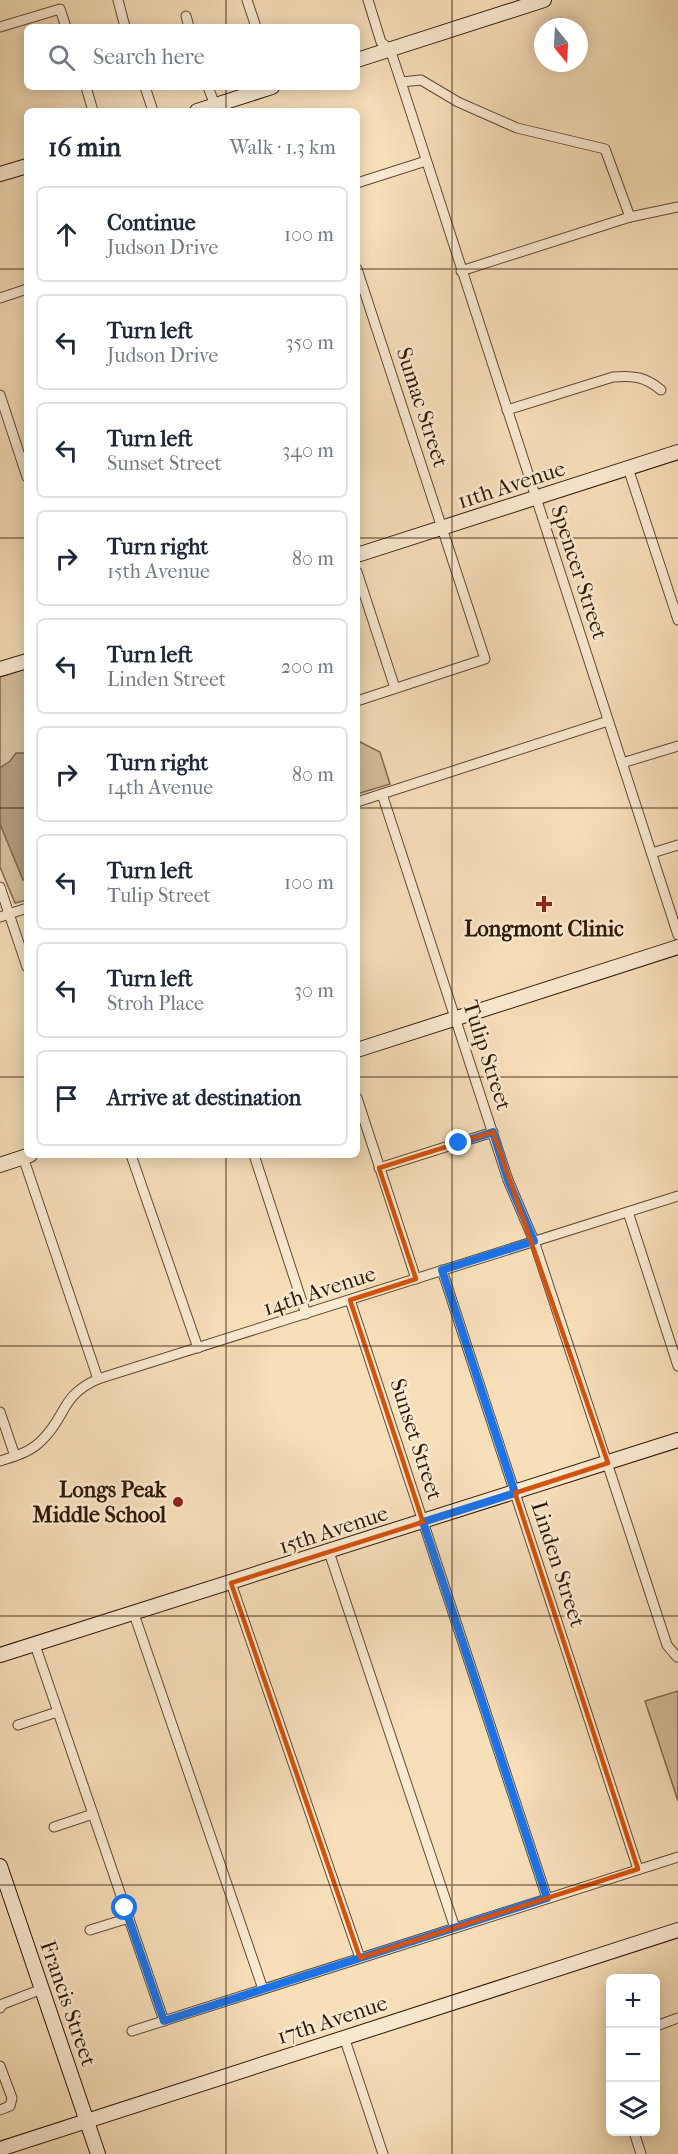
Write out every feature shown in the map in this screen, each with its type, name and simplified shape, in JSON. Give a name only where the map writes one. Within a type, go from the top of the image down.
[{"type":"street","points":[[118,0],[124,24]]},
{"type":"street","points":[[247,0],[255,24]]},
{"type":"street","name":"Spencer Street","points":[[368,0],[381,42],[390,50],[401,82],[678,935]]},
{"type":"street","points":[[360,59],[527,3],[544,0]]},
{"type":"street","points":[[0,26],[60,9],[65,24]]},
{"type":"street","points":[[186,16],[188,24]]},
{"type":"street","points":[[401,82],[421,80],[458,102],[517,128],[605,149],[630,217]]},
{"type":"street","points":[[87,90],[92,108]]},
{"type":"street","points":[[146,90],[152,108]]},
{"type":"street","points":[[209,90],[215,105]]},
{"type":"street","points":[[206,108],[262,90]]},
{"type":"street","points":[[360,182],[426,161]]},
{"type":"street","points":[[0,174],[24,167]]},
{"type":"street","points":[[461,271],[630,217],[678,207]]},
{"type":"street","name":"Sumac Street","points":[[360,278],[485,659],[395,688]]},
{"type":"street","points":[[0,298],[24,290]]},
{"type":"street","points":[[507,410],[613,377],[649,380],[661,390]]},
{"type":"street","points":[[0,395],[24,468]]},
{"type":"street","name":"11th Avenue","points":[[360,554],[678,452]]},
{"type":"street","points":[[628,468],[678,620]]},
{"type":"street","points":[[360,581],[395,688],[360,700]]},
{"type":"street","points":[[0,669],[24,662]]},
{"type":"street","points":[[360,801],[608,721]]},
{"type":"street","points":[[622,763],[678,746]]},
{"type":"street","name":"Tulip Street","points":[[382,794],[508,1180],[534,1241],[668,1645],[676,1657]]},
{"type":"street","points":[[652,853],[678,845]]},
{"type":"street","points":[[0,887],[4,915],[24,960]]},
{"type":"street","points":[[4,915],[24,909]]},
{"type":"street","points":[[360,1048],[678,948]]},
{"type":"street","points":[[360,1108],[416,1279]]},
{"type":"street","points":[[379,1168],[493,1132]]},
{"type":"street","points":[[0,1165],[24,1157]]},
{"type":"street","points":[[27,1158],[98,1379]]},
{"type":"street","points":[[132,1158],[198,1348]]},
{"type":"street","points":[[255,1158],[306,1314]]},
{"type":"street","name":"14th Avenue","points":[[0,1461],[41,1442],[73,1394],[98,1379],[678,1196]]},
{"type":"street","points":[[628,1212],[678,1366]]},
{"type":"street","name":"Linden Street","points":[[442,1270],[638,1869]]},
{"type":"street","name":"Sunset Street","points":[[350,1300],[547,1898]]},
{"type":"street","points":[[0,1412],[15,1456]]},
{"type":"street","name":"15th Avenue","points":[[0,1655],[678,1440]]},
{"type":"street","points":[[329,1552],[455,1928]]},
{"type":"street","points":[[231,1583],[360,1958]]},
{"type":"street","points":[[134,1614],[263,1989]]},
{"type":"street","points":[[35,1645],[164,2021]]},
{"type":"street","points":[[18,1725],[57,1712]]},
{"type":"street","points":[[54,1827],[93,1814]]},
{"type":"street","points":[[132,2031],[678,1857]]},
{"type":"street","name":"Francis Street","points":[[0,1866],[5,1897],[42,1989],[98,2154]]},
{"type":"street","points":[[90,1930],[129,1918]]},
{"type":"street","name":"17th Avenue","points":[[0,2149],[678,1930]]},
{"type":"street","points":[[1,2004],[42,1989]]},
{"type":"street","points":[[660,2025],[678,2018]]},
{"type":"street","points":[[344,2037],[382,2154]]},
{"type":"street","points":[[0,2066],[2,2080],[12,2098],[10,2106],[0,2110]]},
{"type":"street","points":[[635,2136],[641,2154]]},
{"type":"highlighted area","points":[[493,1132],[608,1463],[515,1493],[638,1869],[360,1958],[231,1583],[423,1522],[350,1300],[416,1279],[379,1168]]},
{"type":"shaded area","points":[[24,669],[24,901],[15,903],[0,867],[0,677]]},
{"type":"shaded area","points":[[360,742],[380,752],[390,784],[360,793]]},
{"type":"shaded area","points":[[16,753],[24,753],[23,880],[0,824],[0,768]]},
{"type":"shaded area","points":[[678,1691],[678,1801],[645,1701]]},
{"type":"place","name":"Longmont Clinic","points":[[544,904]]},
{"type":"place","name":"Longs Peak Middle School","points":[[178,1502]]},
{"type":"route","points":[[125,1908],[164,2021],[547,1898],[423,1522],[515,1493],[442,1270],[534,1241],[508,1180],[493,1132],[459,1143]]}]
